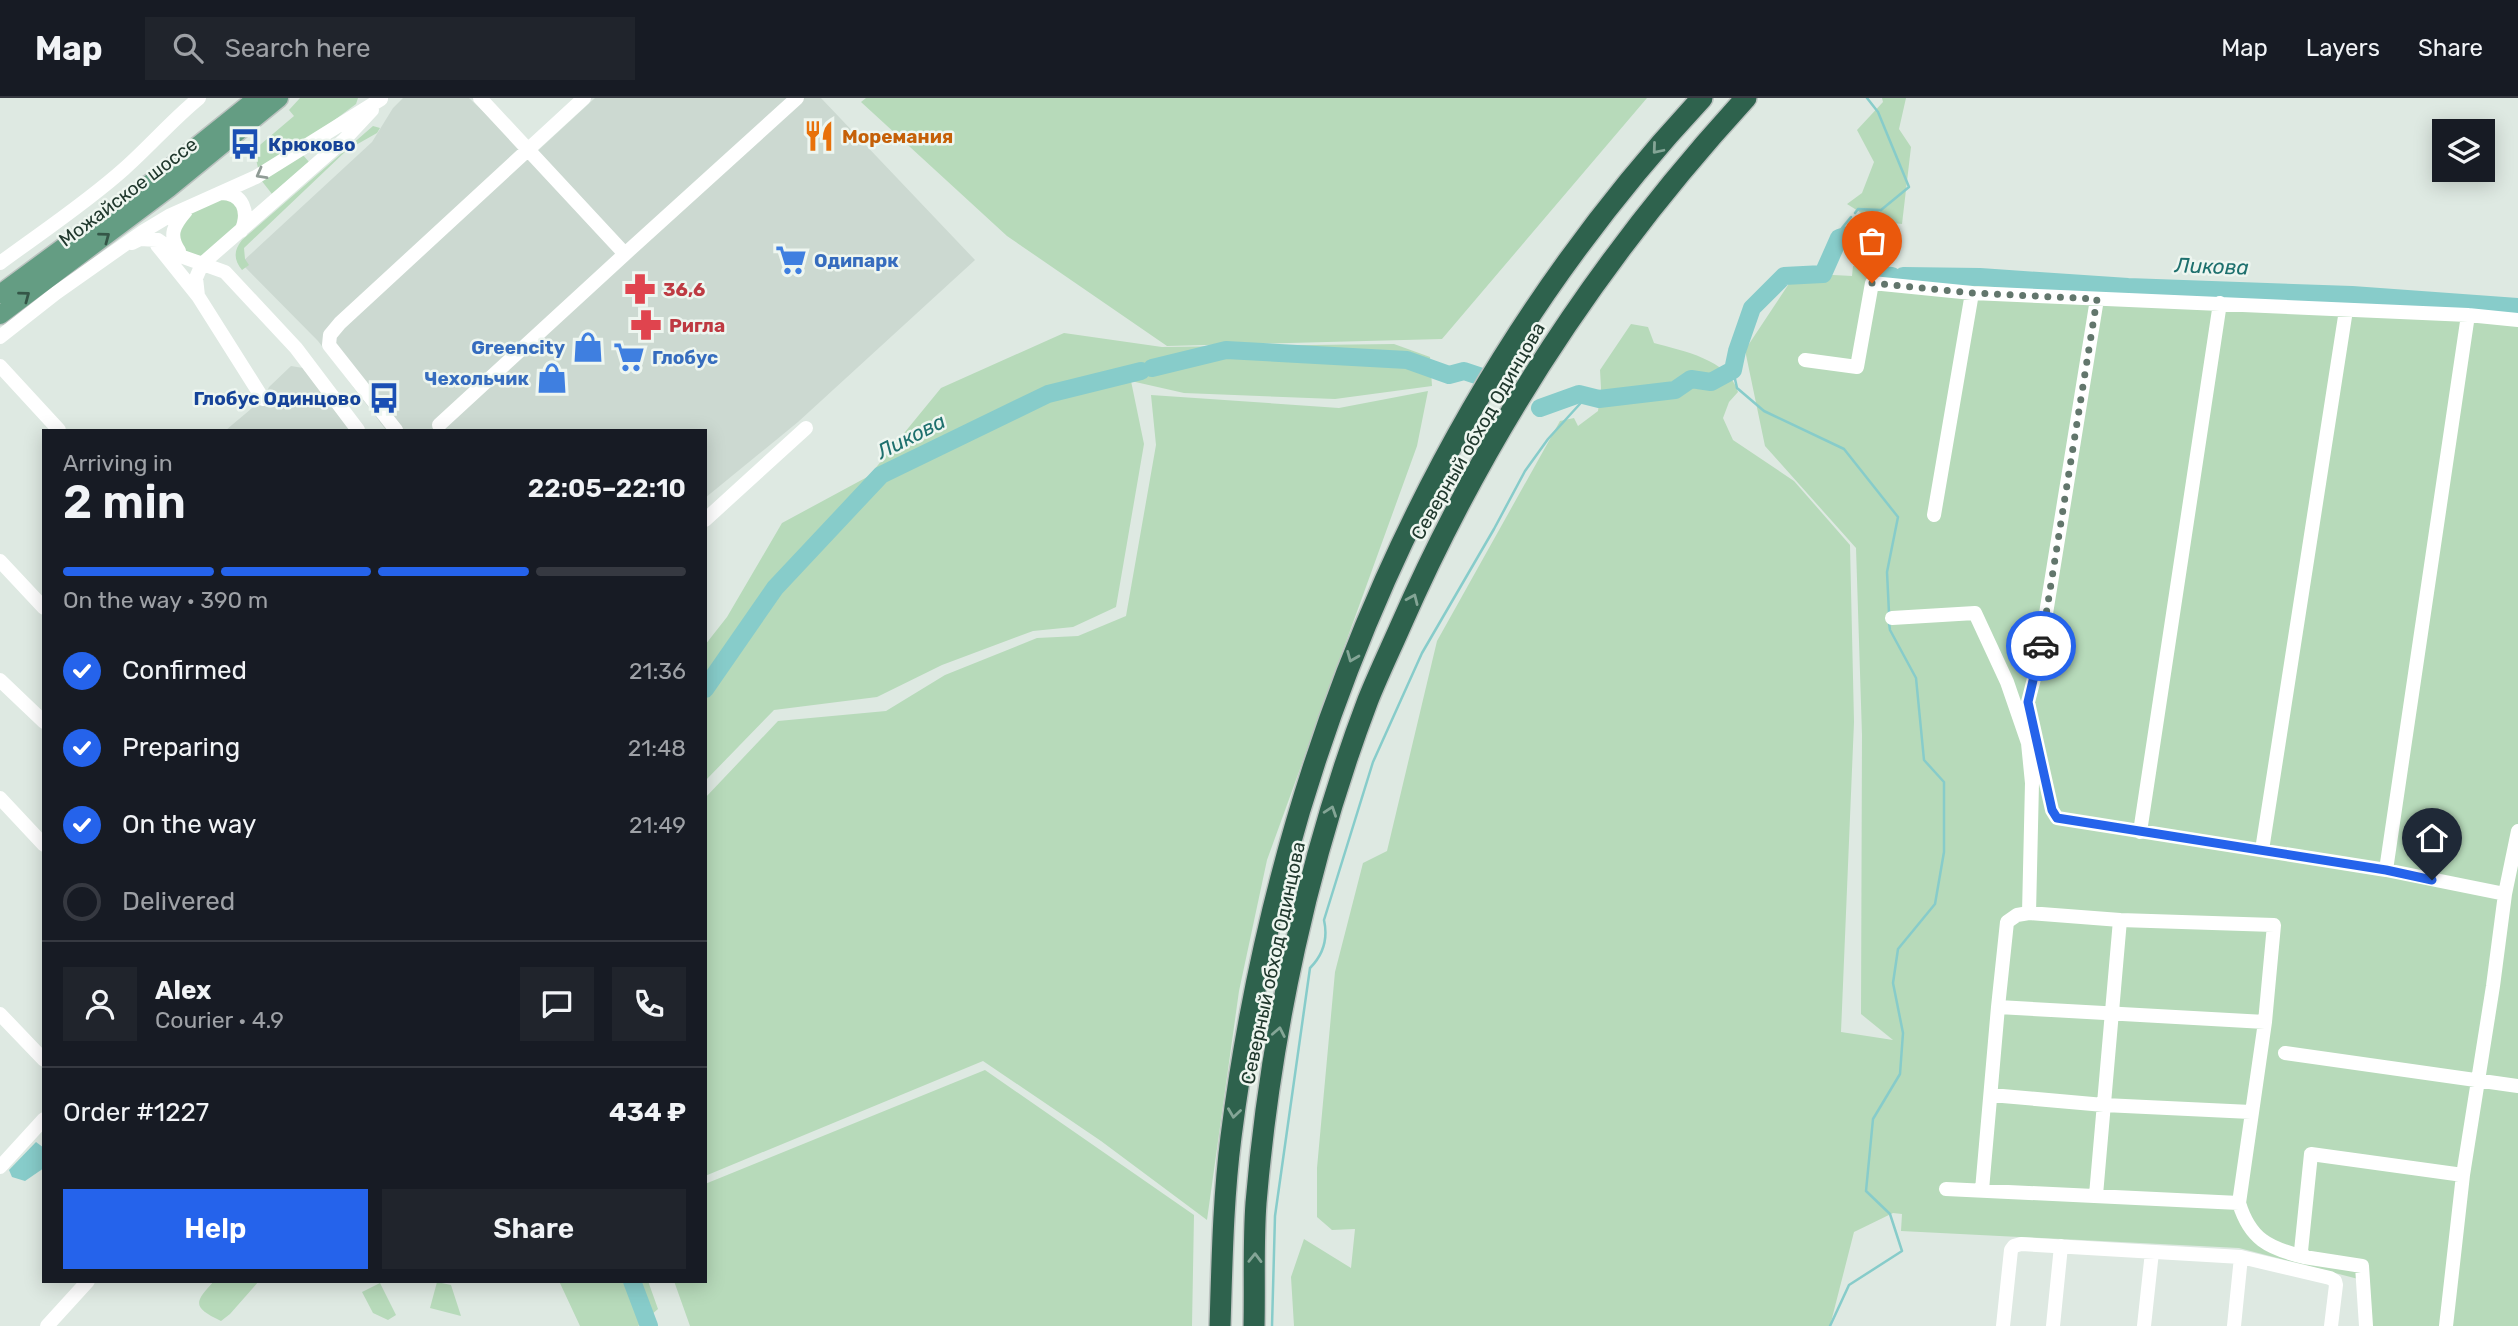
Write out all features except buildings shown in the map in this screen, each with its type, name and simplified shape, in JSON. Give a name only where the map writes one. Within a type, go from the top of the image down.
[{"type":"highway","name":"Северный обход Одинцова","points":[[1220,1326],[1230,1140],[1242,1053],[1265,939],[1292,836],[1340,686],[1391,563],[1427,490],[1516,337],[1619,194],[1702,98]]},
{"type":"highway","name":"Северный обход Одинцова","points":[[1254,1326],[1256,1206],[1275,1054],[1296,946],[1324,832],[1368,699],[1420,581],[1457,506],[1548,351],[1649,209],[1746,98]]},
{"type":"main road","name":"Можайское шоссе","points":[[0,294],[196,148],[257,98]]},
{"type":"main road","name":"Можайское шоссе","points":[[0,315],[169,188],[279,98]]},
{"type":"street","points":[[0,264],[107,184],[167,125],[199,98]]},
{"type":"street","points":[[354,117],[368,98]]},
{"type":"street","points":[[0,337],[56,293],[144,231],[256,177],[381,98]]},
{"type":"street","points":[[198,296],[195,278],[202,264],[344,140],[381,98]]},
{"type":"street","points":[[480,98],[625,254]]},
{"type":"street","points":[[395,429],[329,345],[330,335],[583,98]]},
{"type":"street","points":[[439,425],[797,98]]},
{"type":"street","points":[[221,193],[236,196],[244,206],[246,221],[225,253],[225,262],[236,282]]},
{"type":"street","points":[[183,257],[172,236],[173,228],[189,207]]},
{"type":"street","points":[[124,246],[140,239],[152,238],[165,243],[183,257],[225,272],[302,356],[357,429]]},
{"type":"street","points":[[152,238],[198,296],[263,399]]},
{"type":"street","points":[[1805,360],[1857,367],[1872,283],[1972,293],[2468,315],[2518,320]]},
{"type":"street","points":[[1934,515],[1972,293]]},
{"type":"street","points":[[2097,299],[2038,663],[2028,702],[2052,810],[2057,818],[2386,870],[2505,894]]},
{"type":"street","points":[[2140,832],[2220,303]]},
{"type":"street","points":[[2262,850],[2346,310]]},
{"type":"street","points":[[2386,870],[2468,315]]},
{"type":"street","points":[[0,366],[58,429]]},
{"type":"street","points":[[707,518],[806,428]]},
{"type":"street","points":[[0,561],[42,606]]},
{"type":"street","points":[[1892,618],[1975,612],[2007,682],[2028,743],[2032,783],[2029,913]]},
{"type":"street","points":[[0,680],[42,720]]},
{"type":"street","points":[[0,798],[42,843]]},
{"type":"street","points":[[2446,1326],[2463,1175],[2505,894],[2518,831]]},
{"type":"street","points":[[1982,1190],[2007,922],[2017,915],[2029,913],[2120,920],[2274,925],[2265,1022],[2239,1203],[2245,1224],[2263,1242],[2304,1257],[2362,1266],[2366,1326]]},
{"type":"street","points":[[2096,1195],[2120,920]]},
{"type":"street","points":[[1998,1007],[2265,1022]]},
{"type":"street","points":[[0,1014],[42,1058]]},
{"type":"street","points":[[2285,1053],[2518,1086]]},
{"type":"street","points":[[1991,1096],[2251,1112]]},
{"type":"street","points":[[0,1167],[42,1121]]},
{"type":"street","points":[[2304,1257],[2301,1251],[2311,1154],[2463,1175]]},
{"type":"street","points":[[1946,1189],[2239,1203]]},
{"type":"street","points":[[2003,1326],[2012,1248],[2021,1244],[2241,1257],[2333,1279],[2336,1285],[2331,1326]]},
{"type":"street","points":[[2053,1326],[2061,1246]]},
{"type":"street","points":[[2144,1326],[2152,1252]]},
{"type":"street","points":[[2234,1326],[2241,1257]]},
{"type":"street","points":[[47,1326],[86,1283]]},
{"type":"shaded area","points":[[403,98],[469,98],[531,157],[595,98],[821,98],[975,260],[798,422],[707,496],[707,429],[385,429],[318,341],[241,263],[372,142],[393,108]]},
{"type":"shaded area","points":[[291,366],[303,368],[348,429],[227,429],[263,399],[269,387]]},
{"type":"green space","points":[[300,98],[358,98],[356,104],[305,142],[258,168],[254,150],[294,116],[289,110]]},
{"type":"green space","points":[[866,98],[1647,98],[1442,339],[1167,346],[1007,236],[861,102]]},
{"type":"green space","points":[[1882,98],[1906,98],[1899,129],[1911,147],[1902,224],[1874,221],[1847,204],[1862,193],[1874,162],[1857,130],[1883,102]]},
{"type":"green space","points":[[373,126],[380,128],[377,133],[347,150],[244,248],[245,259],[249,265],[242,270],[236,255],[242,240]]},
{"type":"green space","points":[[303,155],[309,162],[272,194],[261,180]]},
{"type":"green space","points":[[220,198],[232,200],[238,205],[240,222],[212,251],[197,256],[188,253],[180,245],[180,223],[186,215]]},
{"type":"green space","points":[[1853,266],[1865,266],[1865,277],[2518,316],[2518,1326],[2360,1326],[2362,1280],[2239,1248],[1901,1231],[1902,1214],[1893,1213],[1854,1232],[1830,1326],[1294,1326],[1291,1277],[1304,1239],[1351,1268],[1355,1229],[1332,1230],[1317,1217],[1317,1168],[1335,972],[1363,863],[1387,851],[1437,641],[1560,421],[1574,418],[1578,426],[1598,411],[1600,370],[1631,324],[1648,327],[1654,343],[1703,358],[1725,372],[1738,392],[1729,402],[1723,418],[1733,440],[1794,481],[1850,545],[1854,722],[1841,1032],[1893,1040],[1861,1014],[1862,735],[1856,548],[1765,446],[1745,350],[1796,273],[1852,276]]},
{"type":"green space","points":[[1064,333],[1162,347],[1394,344],[1430,357],[1432,386],[1335,399],[1184,393],[1131,381],[1144,444],[1116,607],[1073,627],[1033,631],[942,665],[877,697],[774,710],[707,779],[707,642],[727,617],[782,523],[869,476],[941,388]]},
{"type":"green space","points":[[1428,391],[1417,446],[1267,860],[1239,991],[1207,1220],[1101,1141],[983,1061],[707,1175],[707,796],[778,721],[886,711],[945,675],[1037,638],[1078,636],[1126,616],[1156,445],[1151,395],[1339,408]]},
{"type":"green space","points":[[985,1070],[1194,1215],[1192,1326],[690,1326],[675,1283],[707,1283],[707,1183]]},
{"type":"green space","points":[[212,1283],[257,1283],[221,1321],[201,1308],[199,1304]]},
{"type":"green space","points":[[380,1283],[396,1315],[388,1320],[373,1313],[362,1292]]},
{"type":"green space","points":[[437,1283],[451,1285],[461,1316],[430,1308]]},
{"type":"green space","points":[[560,1283],[649,1283],[658,1309],[638,1326],[580,1326]]},
{"type":"water","points":[[36,1142],[42,1146],[42,1169],[25,1181],[12,1177],[9,1170]]},
{"type":"waterway","points":[[1855,213],[1858,209],[1881,210],[1909,187],[1878,112],[1867,98]]},
{"type":"waterway","points":[[1846,236],[1842,228],[1851,217]]},
{"type":"waterway","name":"Ликова","points":[[1540,408],[1579,394],[1599,399],[1675,390],[1691,379],[1711,382],[1733,370],[1752,308],[1784,276],[1823,274],[1839,238],[1854,233],[1879,275],[1892,276]]},
{"type":"waterway","name":"Ликова","points":[[1903,276],[1980,277],[2128,287],[2352,295],[2518,307]]},
{"type":"waterway","name":"Ликова","points":[[1152,368],[1226,350],[1407,360],[1449,375],[1464,371],[1485,378]]},
{"type":"waterway","points":[[1733,370],[1737,388],[1764,411],[1844,449],[1898,517],[1887,572],[1889,613]]},
{"type":"waterway","name":"Ликова","points":[[707,686],[775,588],[881,475],[1048,394],[1141,371]]},
{"type":"waterway","points":[[1272,1326],[1275,1216],[1310,968],[1323,946],[1324,920],[1373,762],[1422,653],[1525,471],[1548,439],[1588,395]]},
{"type":"waterway","points":[[1830,1326],[1849,1285],[1902,1251],[1890,1214],[1866,1191],[1873,1119],[1900,1074],[1903,1033],[1893,983],[1898,949],[1935,904],[1944,852],[1944,782],[1924,760],[1916,678],[1890,630],[1889,623]]},
{"type":"waterway","name":"Ликова","points":[[633,1283],[649,1326]]},
{"type":"way so far","points":[[1872,283],[1972,293],[2097,299],[2041,646]]},
{"type":"place","name":"Моремания","points":[[819,136]]},
{"type":"place","name":"Крюково","points":[[245,144]]},
{"type":"place","name":"Одипарк","points":[[791,260]]},
{"type":"place","name":"36,6","points":[[640,289]]},
{"type":"place","name":"Ригла","points":[[646,325]]},
{"type":"place","name":"Greencity","points":[[588,347]]},
{"type":"place","name":"Глобус","points":[[629,357]]},
{"type":"place","name":"Чехольчик","points":[[552,378]]},
{"type":"place","name":"Глобус Одинцово","points":[[384,398]]},
{"type":"route","points":[[2041,646],[2028,702],[2052,810],[2057,818],[2386,870],[2432,880]]}]
